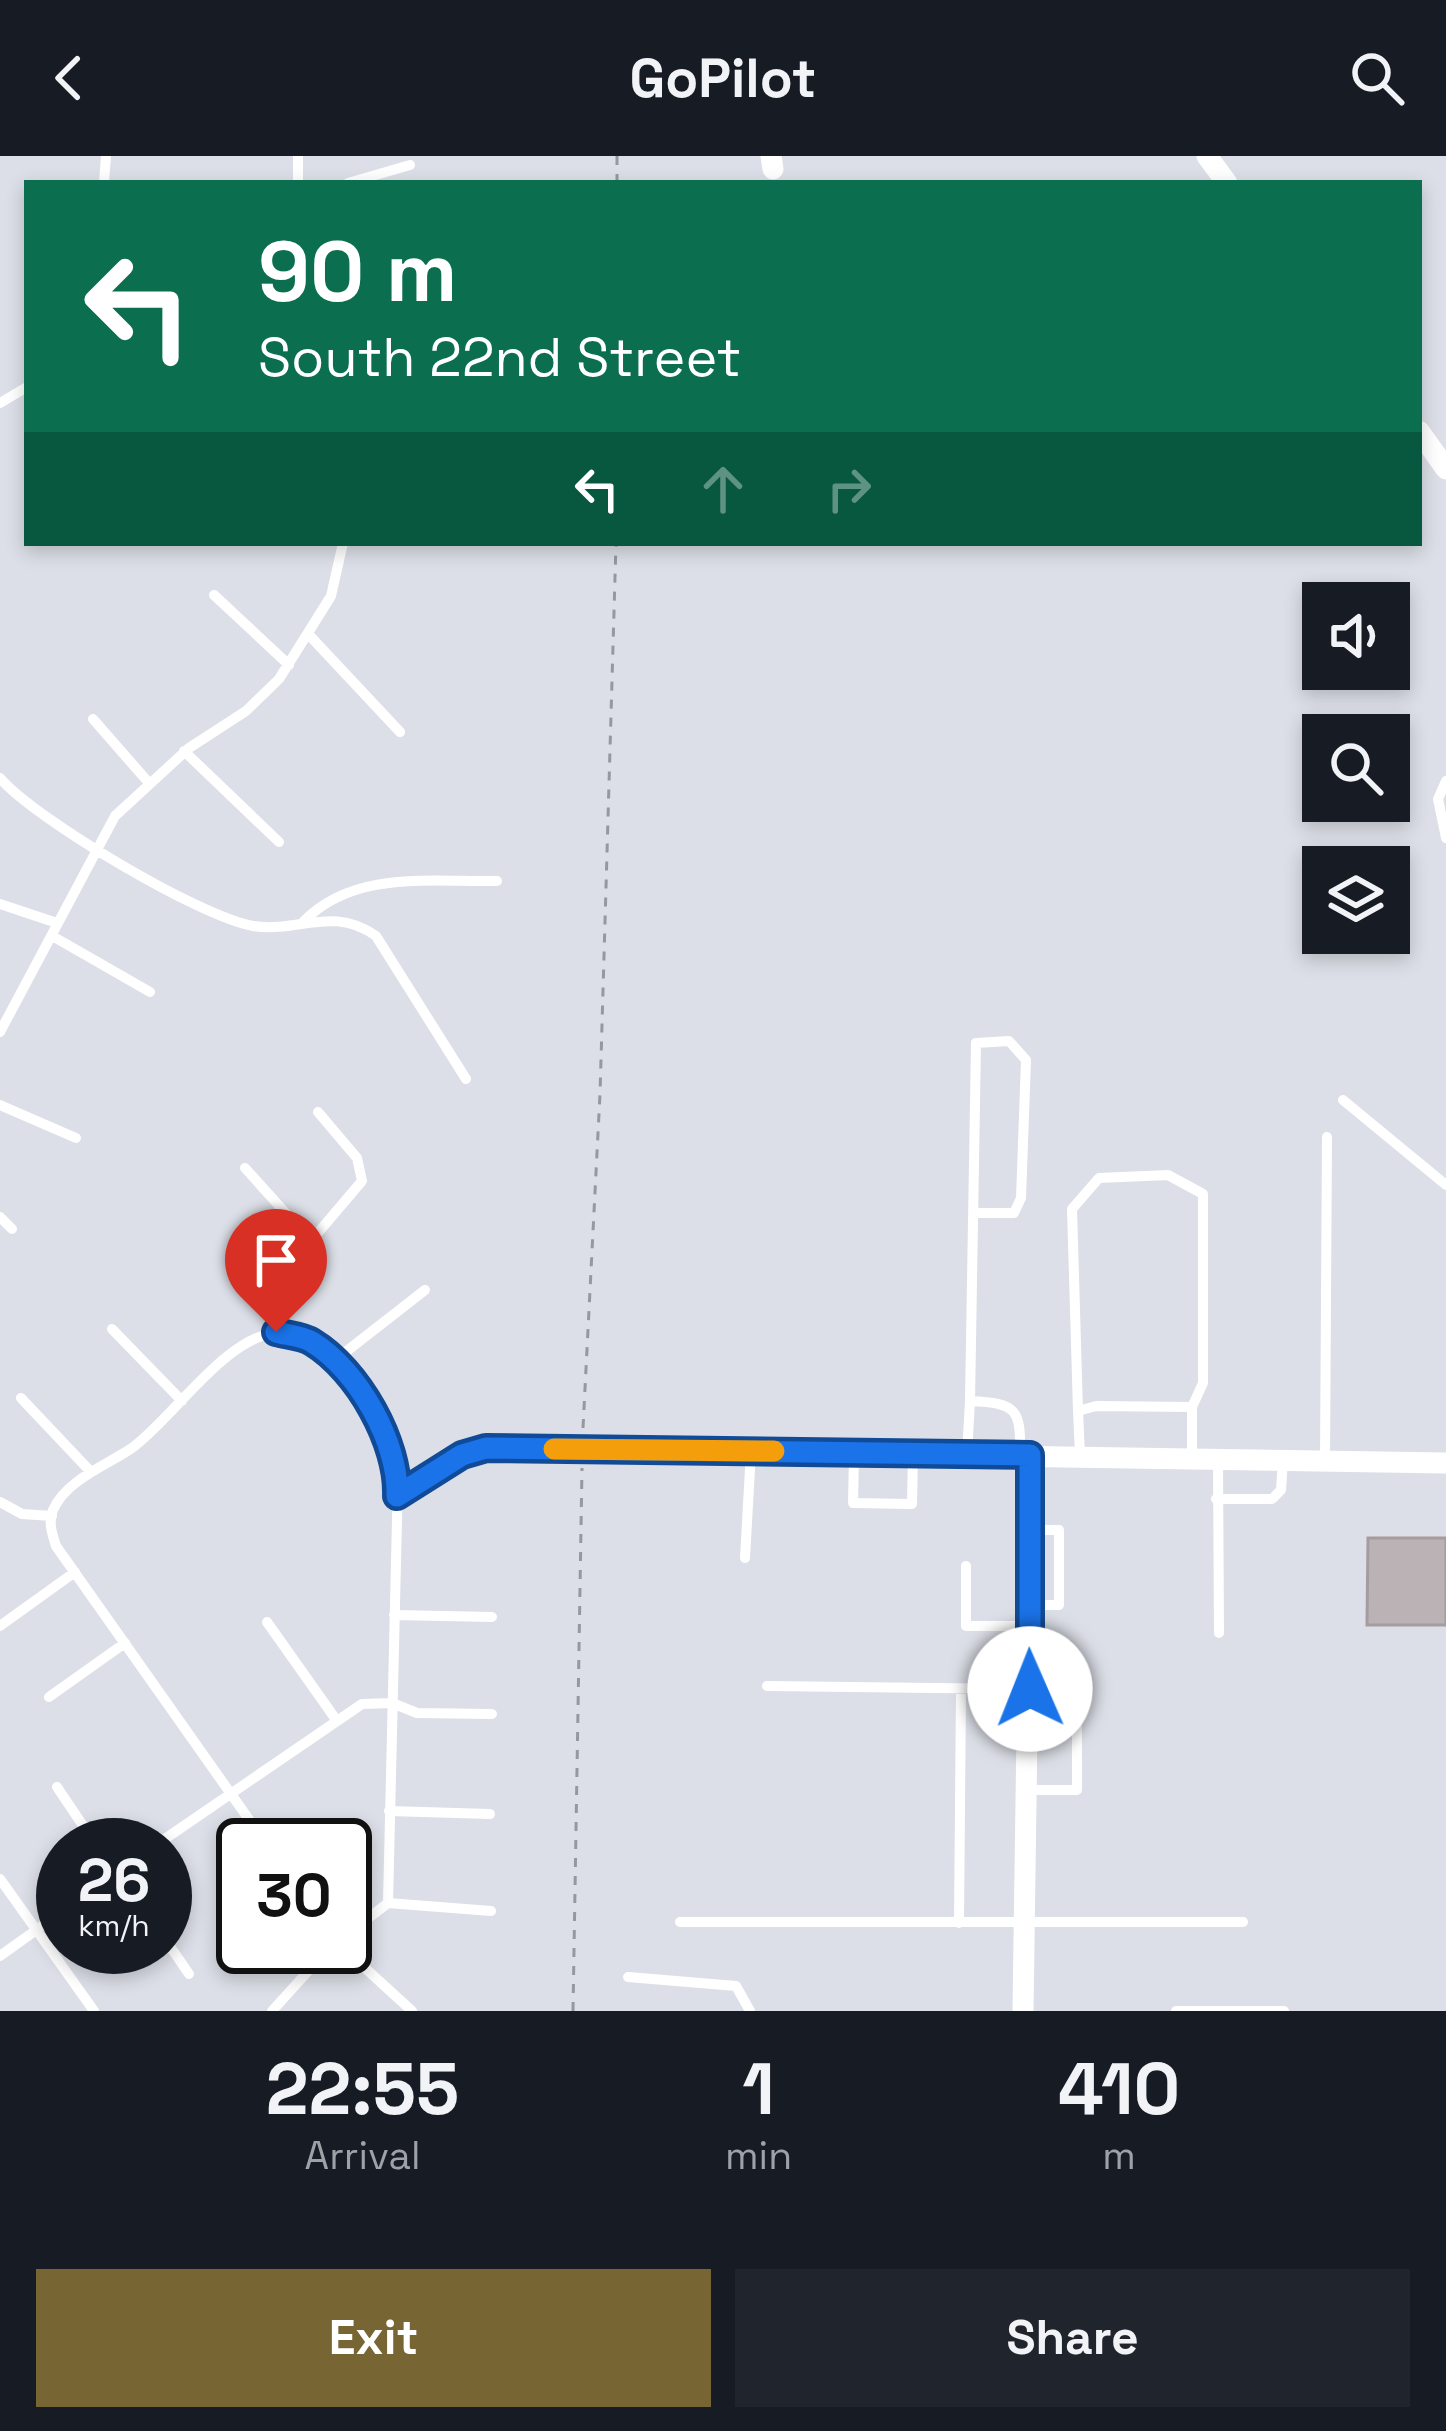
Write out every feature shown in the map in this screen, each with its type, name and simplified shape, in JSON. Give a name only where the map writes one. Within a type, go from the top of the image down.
[{"type":"street","points":[[1207,156],[1226,180]]},
{"type":"street","points":[[1422,435],[1446,469]]},
{"type":"street","points":[[397,1496],[462,1455],[486,1448],[1446,1463]]},
{"type":"street","points":[[1023,2011],[1031,1530],[1025,1455]]},
{"type":"lane","points":[[358,180],[410,165]]},
{"type":"lane","points":[[1,1026],[54,937],[57,923],[115,816],[184,752],[246,711],[289,665],[331,596],[342,546]]},
{"type":"lane","points":[[214,595],[289,665]]},
{"type":"lane","points":[[310,636],[400,731]]},
{"type":"lane","points":[[93,719],[148,783]]},
{"type":"lane","points":[[184,752],[279,842]]},
{"type":"lane","points":[[0,778],[14,794],[98,848],[226,920],[259,927],[333,917],[358,923],[376,936],[466,1079]]},
{"type":"lane","points":[[1446,781],[1438,799],[1446,838]]},
{"type":"lane","points":[[304,921],[321,904],[378,883],[497,881]]},
{"type":"lane","points":[[0,904],[57,923]]},
{"type":"lane","points":[[54,937],[150,992]]},
{"type":"lane","points":[[967,1454],[976,1043],[1010,1042],[1026,1060],[1021,1198],[1014,1213],[974,1213]]},
{"type":"lane","points":[[1343,1100],[1446,1185]]},
{"type":"lane","points":[[0,1105],[76,1138]]},
{"type":"lane","points":[[276,1332],[280,1294],[311,1241],[362,1180],[357,1158],[318,1112]]},
{"type":"lane","points":[[1325,1461],[1328,1137]]},
{"type":"lane","points":[[245,1168],[311,1241]]},
{"type":"lane","points":[[1080,1455],[1072,1209],[1087,1186],[1120,1173],[1168,1174],[1203,1194],[1203,1383],[1192,1407],[1192,1457]]},
{"type":"lane","points":[[0,1217],[12,1229]]},
{"type":"lane","points":[[334,1361],[425,1291]]},
{"type":"lane","points":[[112,1329],[182,1401]]},
{"type":"lane","points":[[248,1818],[56,1546],[52,1516],[91,1472],[134,1447],[242,1347],[276,1332],[311,1340],[334,1361],[379,1420],[398,1477],[388,1903]]},
{"type":"lane","points":[[21,1398],[91,1472]]},
{"type":"lane","points":[[970,1401],[1003,1402],[1013,1410],[1021,1422],[1025,1455]]},
{"type":"lane","points":[[1078,1411],[1192,1407]]},
{"type":"lane","points":[[745,1558],[751,1451]]},
{"type":"lane","points":[[854,1451],[853,1503],[912,1504],[913,1453]]},
{"type":"lane","points":[[1218,1457],[1219,1633]]},
{"type":"lane","points":[[1216,1499],[1272,1499],[1281,1490],[1283,1460]]},
{"type":"lane","points":[[0,1502],[22,1514],[52,1516]]},
{"type":"lane","points":[[966,1566],[966,1626],[1030,1615]]},
{"type":"lane","points":[[0,1625],[75,1572]]},
{"type":"lane","points":[[394,1615],[492,1616]]},
{"type":"lane","points":[[268,1622],[338,1721]]},
{"type":"lane","points":[[49,1696],[125,1643]]},
{"type":"lane","points":[[767,1686],[1030,1689]]},
{"type":"lane","points":[[959,1923],[962,1689]]},
{"type":"lane","points":[[192,1819],[362,1704],[392,1703],[417,1713],[492,1714]]},
{"type":"lane","points":[[1028,1790],[1077,1790],[1077,1711]]},
{"type":"lane","points":[[57,1787],[78,1818]]},
{"type":"lane","points":[[388,1811],[490,1814]]},
{"type":"lane","points":[[0,1879],[36,1929]]},
{"type":"lane","points":[[372,1915],[388,1903],[490,1911]]},
{"type":"lane","points":[[680,1922],[1243,1922]]},
{"type":"lane","points":[[0,1956],[36,1931]]},
{"type":"lane","points":[[68,1974],[94,2011]]},
{"type":"lane","points":[[272,2011],[306,1974]]},
{"type":"lane","points":[[372,1974],[412,2011]]},
{"type":"lane","points":[[628,1977],[736,1986],[750,2011]]},
{"type":"lane","points":[[1177,2011],[1283,2011]]},
{"type":"path","points":[[573,2011],[583,1450],[616,546]]},
{"type":"building","points":[[1368,1538],[1446,1538],[1446,1625],[1367,1625]]},
{"type":"slow traffic","points":[[554,1449],[774,1451]]},
{"type":"route","points":[[276,1332],[311,1340],[340,1367],[379,1420],[398,1477],[397,1496],[462,1455],[486,1448],[1030,1455],[1030,1689]]}]
